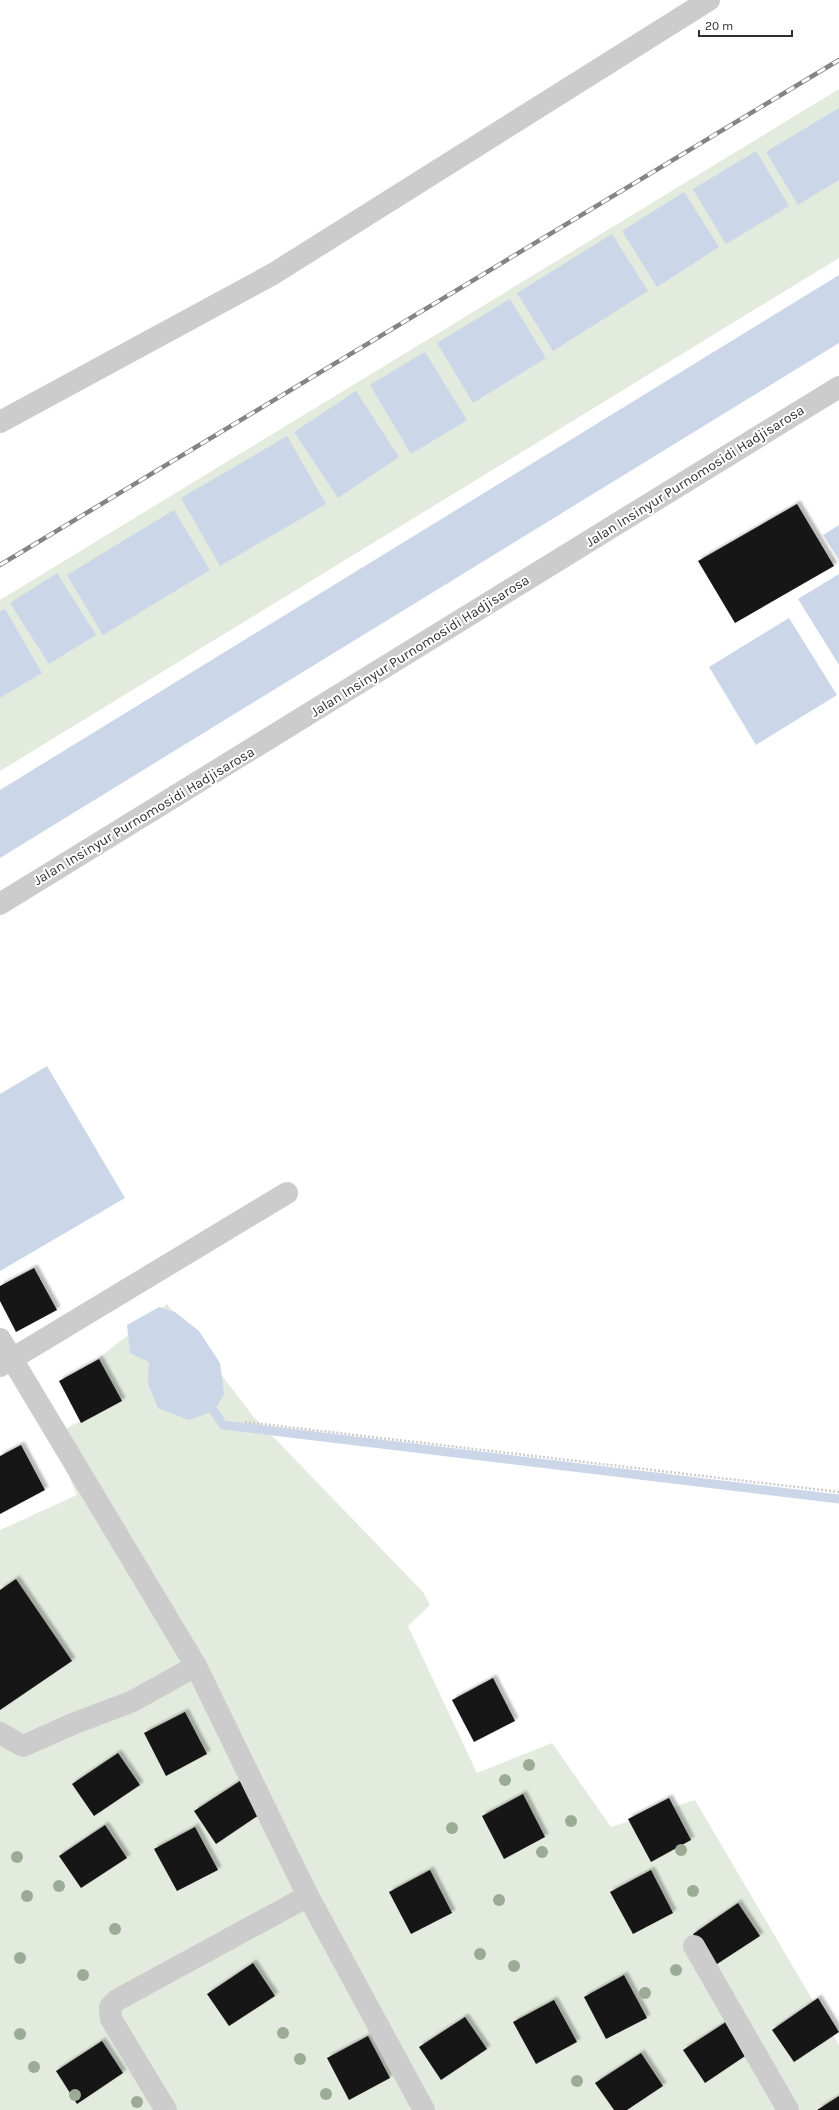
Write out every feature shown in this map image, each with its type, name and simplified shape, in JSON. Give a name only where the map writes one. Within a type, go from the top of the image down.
[{"type":"street","points":[[0,422],[273,274],[710,0]]},
{"type":"street","name":"Jalan Insinyur Purnomosidi Hadjisarosa","points":[[0,904],[839,387]]},
{"type":"street","points":[[5,1362],[287,1193]]},
{"type":"street","points":[[0,1339],[5,1362],[196,1666],[308,1896],[424,2110]]},
{"type":"street","points":[[0,1733],[23,1746],[75,1723],[130,1702],[196,1666]]},
{"type":"street","points":[[166,2110],[111,2019],[110,2007],[117,2000],[308,1896]]},
{"type":"street","points":[[694,1946],[788,2110]]},
{"type":"path","points":[[245,1422],[839,1492]]},
{"type":"shaded area","points":[[839,89],[839,258],[0,771],[0,600]]},
{"type":"shaded area","points":[[167,1304],[253,1416],[423,1592],[430,1605],[408,1626],[477,1773],[552,1743],[611,1827],[695,1800],[839,2045],[839,2110],[0,2110],[0,1530],[77,1495],[51,1436],[104,1409],[95,1361]]},
{"type":"water","points":[[839,108],[839,180],[798,205],[766,152]]},
{"type":"water","points":[[756,151],[789,206],[726,244],[693,189]]},
{"type":"water","points":[[684,192],[719,247],[657,287],[622,231]]},
{"type":"water","points":[[612,234],[648,291],[553,351],[517,293]]},
{"type":"water","points":[[839,275],[839,343],[0,858],[0,790]]},
{"type":"water","points":[[510,299],[546,358],[473,403],[437,343]]},
{"type":"water","points":[[425,352],[467,420],[411,454],[370,385]]},
{"type":"water","points":[[356,391],[399,457],[338,498],[294,432]]},
{"type":"water","points":[[287,436],[326,504],[220,566],[181,498]]},
{"type":"water","points":[[174,510],[210,570],[103,635],[67,575]]},
{"type":"water","points":[[839,525],[839,560],[823,535]]},
{"type":"water","points":[[57,573],[96,635],[49,664],[10,603]]},
{"type":"water","points":[[839,574],[839,665],[798,599]]},
{"type":"water","points":[[5,609],[42,673],[0,698],[0,611]]},
{"type":"water","points":[[789,618],[837,695],[756,745],[709,667]]},
{"type":"water","points":[[47,1066],[125,1198],[0,1271],[0,1094]]},
{"type":"water","points":[[159,1307],[175,1312],[199,1331],[220,1363],[224,1394],[214,1411],[189,1420],[158,1408],[148,1383],[149,1362],[130,1353],[127,1325]]},
{"type":"building","points":[[797,504],[834,566],[735,623],[698,561]]},
{"type":"building","points":[[34,1268],[57,1310],[16,1332],[0,1301],[0,1286]]},
{"type":"building","points":[[99,1359],[122,1401],[81,1423],[59,1381]]},
{"type":"building","points":[[21,1445],[45,1490],[0,1514],[0,1456]]},
{"type":"building","points":[[16,1579],[72,1661],[0,1710],[0,1590]]},
{"type":"building","points":[[493,1678],[515,1721],[474,1742],[452,1700]]},
{"type":"building","points":[[185,1712],[207,1754],[166,1776],[144,1733]]},
{"type":"building","points":[[118,1753],[140,1785],[94,1816],[72,1784]]},
{"type":"building","points":[[240,1781],[262,1813],[216,1844],[194,1811]]},
{"type":"building","points":[[523,1794],[545,1837],[504,1859],[482,1816]]},
{"type":"building","points":[[669,1798],[691,1840],[651,1862],[628,1819]]},
{"type":"building","points":[[105,1825],[127,1858],[81,1888],[59,1856]]},
{"type":"building","points":[[195,1827],[218,1870],[177,1891],[154,1849]]},
{"type":"building","points":[[430,1870],[452,1913],[411,1934],[389,1892]]},
{"type":"building","points":[[651,1870],[673,1913],[633,1934],[610,1892]]},
{"type":"building","points":[[738,1903],[760,1936],[714,1966],[693,1934]]},
{"type":"building","points":[[253,1963],[275,1996],[229,2026],[207,1994]]},
{"type":"building","points":[[624,1975],[647,2018],[606,2039],[584,1997]]},
{"type":"building","points":[[818,1998],[839,2032],[794,2062],[772,2030]]},
{"type":"building","points":[[554,2000],[577,2042],[536,2064],[513,2022]]},
{"type":"building","points":[[465,2017],[487,2049],[441,2080],[419,2047]]},
{"type":"building","points":[[729,2020],[751,2052],[705,2083],[683,2050]]},
{"type":"building","points":[[368,2036],[390,2078],[349,2100],[327,2058]]},
{"type":"building","points":[[102,2041],[123,2073],[77,2104],[56,2071]]},
{"type":"building","points":[[641,2053],[663,2086],[627,2110],[614,2110],[595,2083]]},
{"type":"building","points":[[839,2096],[839,2110],[817,2110]]},
{"type":"waterway","points":[[214,1411],[223,1425],[839,1499]]},
{"type":"railway","points":[[0,565],[839,60]]}]
